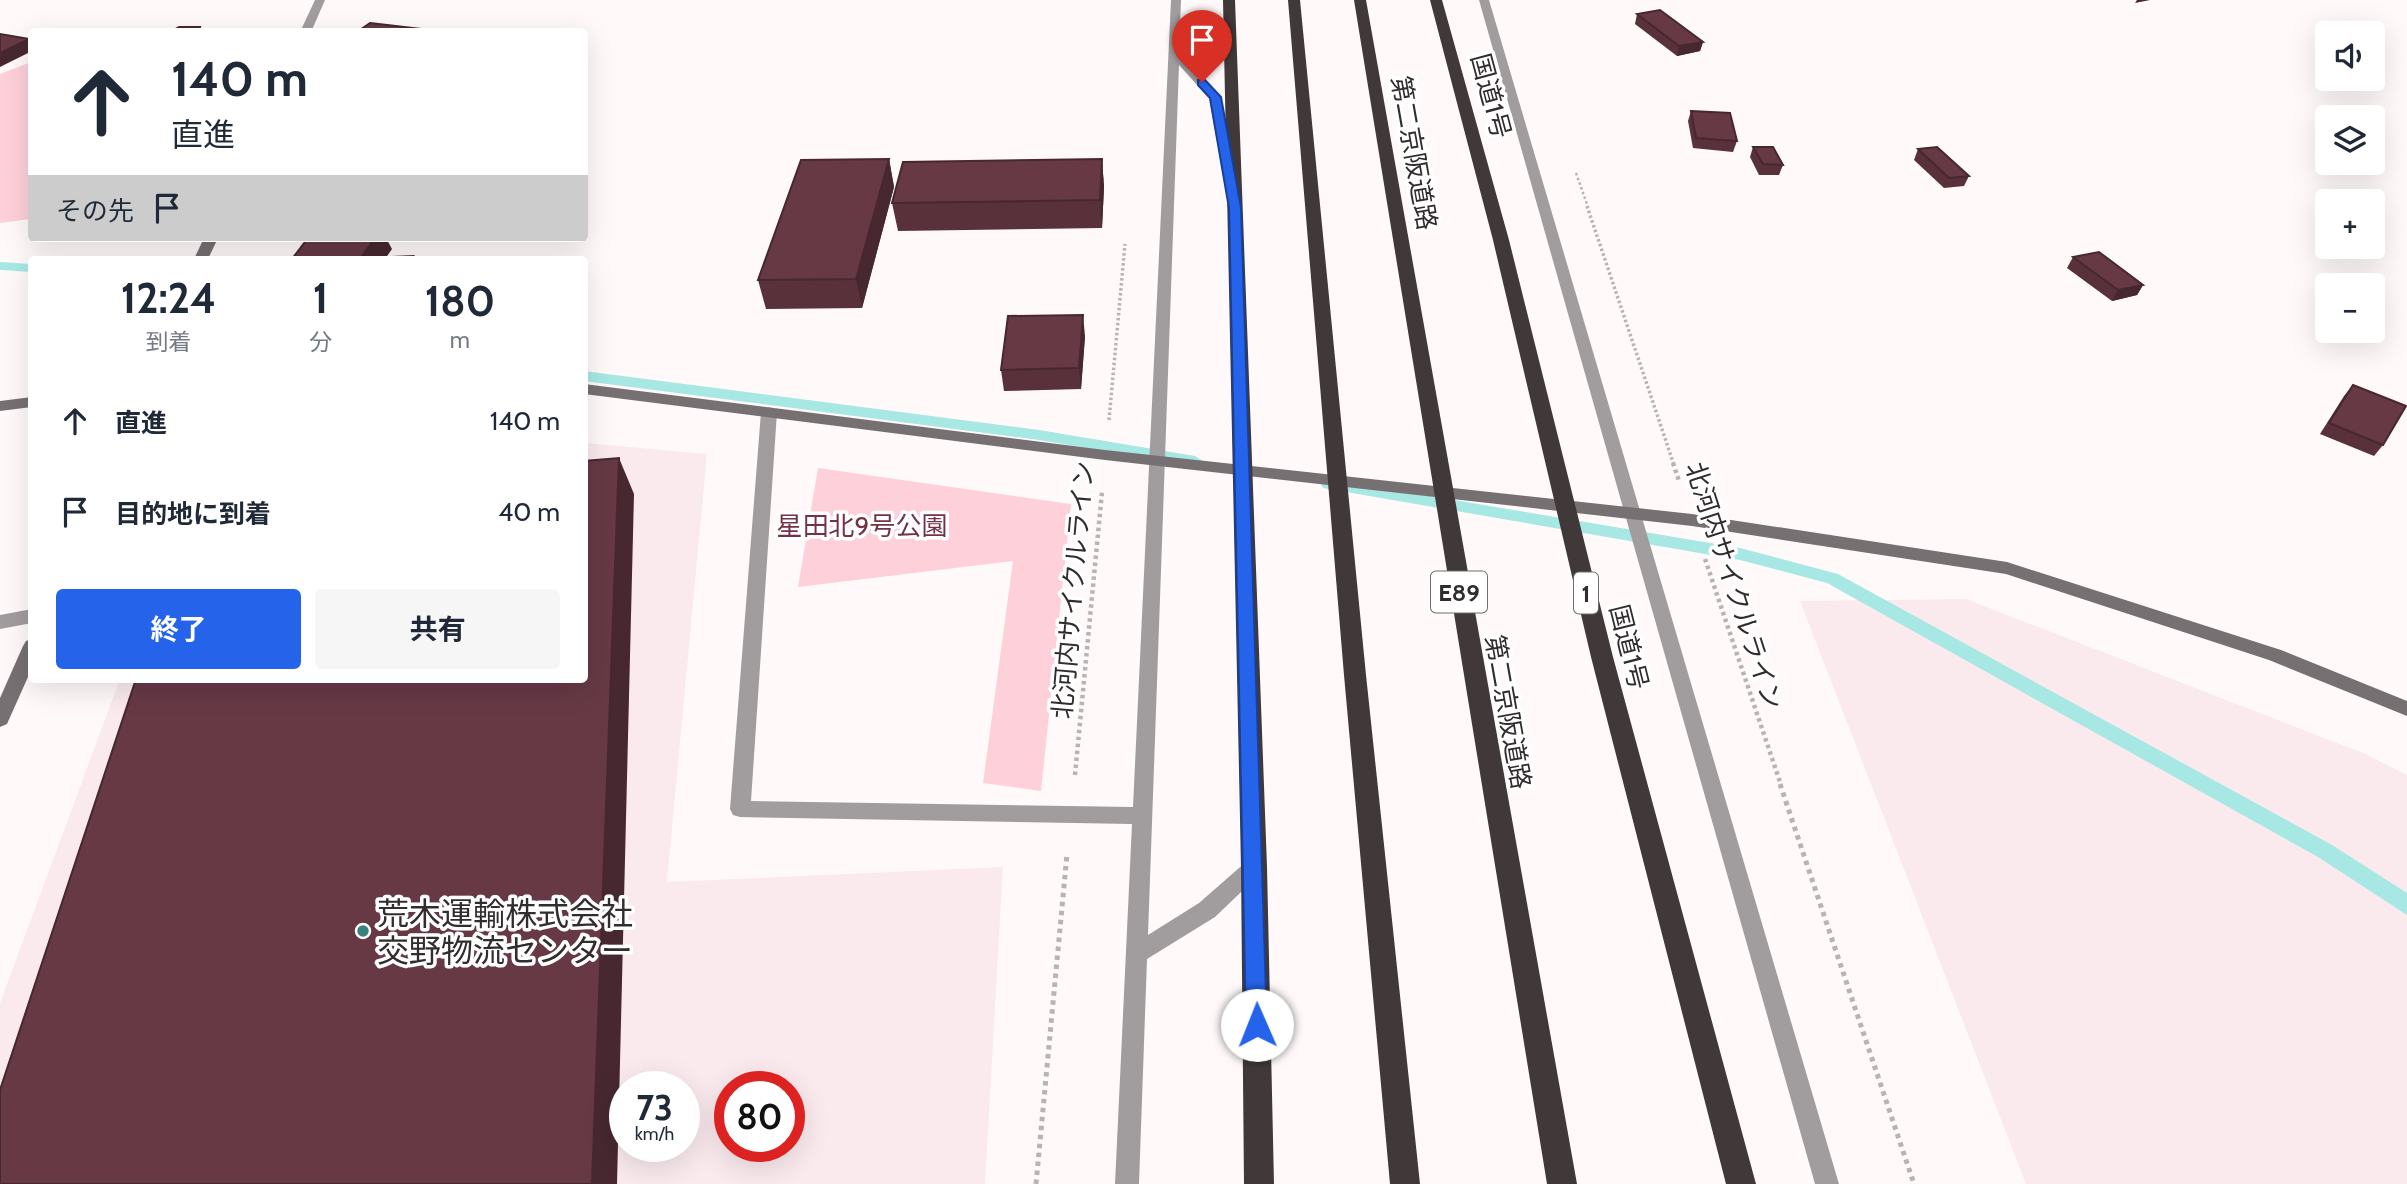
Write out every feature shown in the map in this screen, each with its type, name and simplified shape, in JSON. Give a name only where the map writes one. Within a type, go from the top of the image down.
[{"type":"highway","points":[[1228,0],[1254,867],[1259,1184]]},
{"type":"highway","points":[[1294,0],[1355,675],[1405,1184]]},
{"type":"highway","name":"第二京阪道路","points":[[1360,0],[1562,1184]]},
{"type":"highway","name":"国道1号","points":[[1436,0],[1500,240],[1602,657],[1741,1184]]},
{"type":"street","points":[[308,28],[320,0]]},
{"type":"street","points":[[1127,1184],[1176,0]]},
{"type":"street","points":[[1484,0],[1827,1184]]},
{"type":"street","points":[[1174,52],[1215,97],[1235,208]]},
{"type":"street","points":[[588,389],[1105,455],[1632,512],[2007,568],[2275,655],[2407,709]]},
{"type":"street","points":[[0,407],[28,403]]},
{"type":"street","points":[[769,412],[740,809],[1142,816]]},
{"type":"street","points":[[0,622],[28,617]]},
{"type":"street","points":[[0,719],[28,655]]},
{"type":"street","points":[[1136,954],[1207,909],[1254,867]]},
{"type":"path","name":"北河内サイクルライン","points":[[1575,169],[1914,1184]]},
{"type":"path","name":"北河内サイクルライン","points":[[1074,785],[1126,237]]},
{"type":"path","points":[[1036,1184],[1068,840]]},
{"type":"shaded area","name":"荒木運輸株式会社 交野物流センター","points":[[588,443],[707,454],[667,882],[1003,867],[985,1184],[0,1184],[0,1003],[119,683],[588,683]]},
{"type":"shaded area","points":[[1966,599],[2363,753],[2407,775],[2407,1184],[2026,1184],[1800,601]]},
{"type":"green space","points":[[28,63],[28,219],[0,223],[0,74]]},
{"type":"green space","name":"星田北9号公園","points":[[818,468],[1071,504],[1041,791],[983,783],[1013,561],[798,587]]},
{"type":"building","points":[[1660,10],[1703,42],[1679,46],[1637,14]]},
{"type":"building","points":[[370,23],[413,28],[363,28]]},
{"type":"building","points":[[0,34],[28,39],[28,39],[0,53]]},
{"type":"building","points":[[1691,111],[1730,113],[1737,141],[1696,138]]},
{"type":"building","points":[[1753,147],[1773,147],[1783,165],[1763,164]]},
{"type":"building","points":[[1937,147],[1969,176],[1949,178],[1918,149]]},
{"type":"building","points":[[889,159],[856,279],[758,280],[801,160]]},
{"type":"building","points":[[1102,159],[1100,200],[892,203],[903,162]]},
{"type":"building","points":[[305,242],[372,242],[362,256],[294,256]]},
{"type":"building","points":[[2099,252],[2143,285],[2118,290],[2073,257]]},
{"type":"building","points":[[1083,315],[1079,368],[1001,370],[1008,316]]},
{"type":"building","points":[[2353,385],[2406,406],[2383,445],[2329,423]]},
{"type":"building","name":"荒木運輸株式会社 交野物流センター","points":[[619,458],[592,1184],[0,1184],[0,1090],[135,683],[588,683],[588,461]]},
{"type":"waterway","points":[[0,266],[28,268]]},
{"type":"waterway","points":[[588,377],[1039,435],[1195,461]]},
{"type":"waterway","points":[[1329,484],[1740,554],[1832,578],[2325,851],[2407,905]]},
{"type":"place","name":"荒木運輸株式会社 交野物流センター","points":[[363,931]]},
{"type":"route","points":[[1202,82],[1215,97],[1235,208],[1257,1025]]}]
